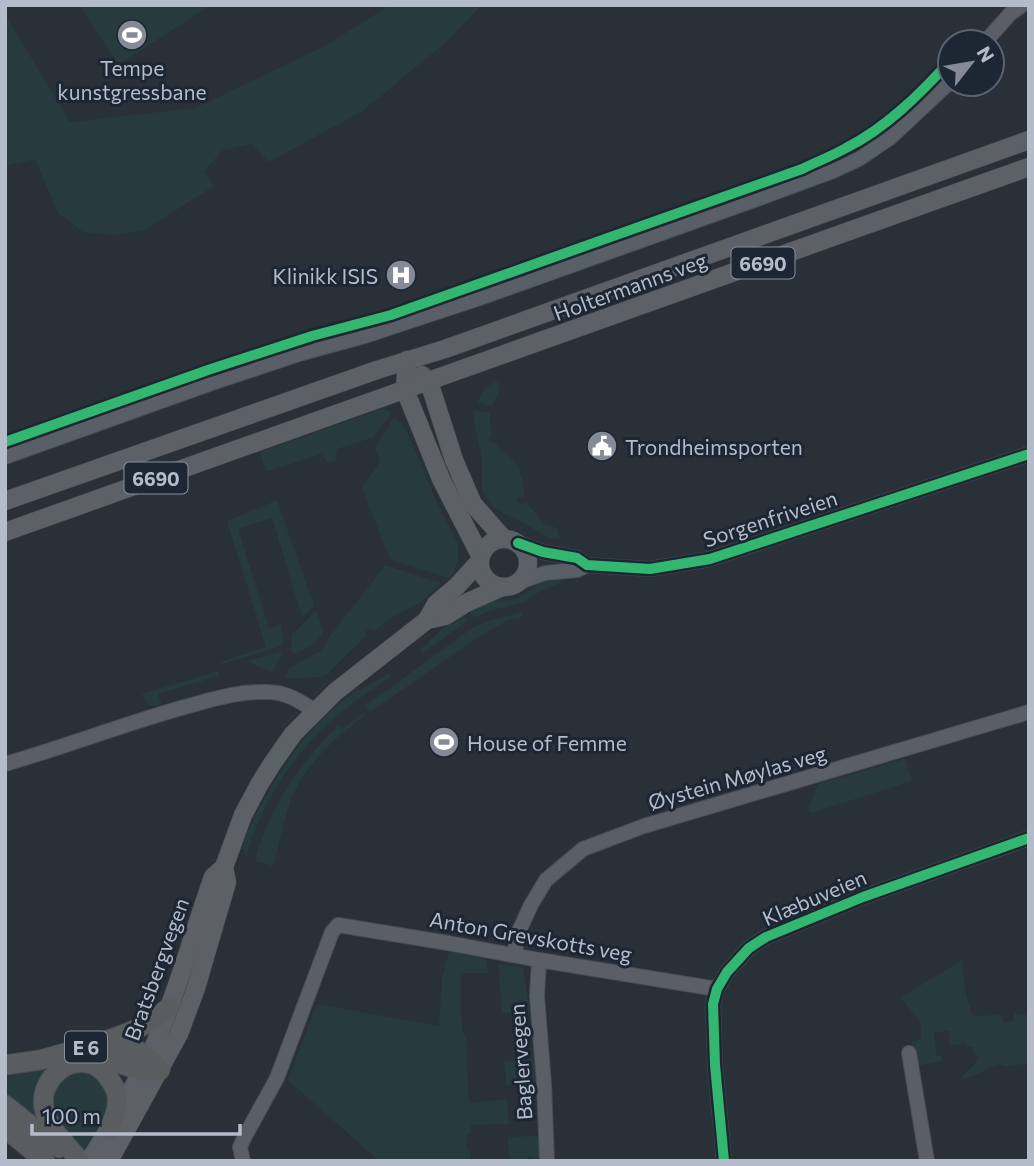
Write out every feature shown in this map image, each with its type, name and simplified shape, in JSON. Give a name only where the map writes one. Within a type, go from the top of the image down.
[{"type":"highway","name":"E 6","points":[[5,1065],[40,1060],[97,1044],[138,1029],[168,1008]]},
{"type":"highway","name":"E 6","points":[[97,1044],[135,1049],[150,1066]]},
{"type":"highway","name":"E 6","points":[[55,1148],[52,1126],[45,1114],[44,1089],[62,1069],[100,1060],[150,1066]]},
{"type":"highway","name":"E 6","points":[[89,1063],[105,1073],[115,1089],[117,1106],[109,1130]]},
{"type":"highway","name":"E 6","points":[[5,1105],[55,1148],[75,1161]]},
{"type":"highway","name":"E 6","points":[[5,1128],[80,1161]]},
{"type":"main road","name":"Holtermanns veg","points":[[407,360],[445,349],[1029,140]]},
{"type":"main road","name":"Holtermanns veg","points":[[405,390],[1029,167]]},
{"type":"main road","points":[[407,360],[429,382],[454,460],[473,504],[510,541],[524,549],[528,556],[526,572],[510,585],[495,586],[484,576],[480,559],[441,480],[405,390],[407,360]]},
{"type":"main road","name":"6690","points":[[5,501],[407,360]]},
{"type":"main road","name":"6690","points":[[5,532],[405,390]]},
{"type":"main road","points":[[480,559],[489,543],[510,541]]},
{"type":"main road","name":"Bratsbergvegen","points":[[108,1161],[150,1066],[213,877],[224,867],[243,815],[259,785],[293,734],[315,711],[335,692],[427,620],[436,604],[457,586],[480,559]]},
{"type":"main road","name":"Bratsbergvegen","points":[[427,620],[445,616],[466,603],[510,585]]},
{"type":"main road","name":"Bratsbergvegen","points":[[89,1161],[150,1066],[179,1034],[196,988],[227,882],[224,867]]},
{"type":"street","points":[[998,28],[1021,5]]},
{"type":"street","points":[[5,457],[274,362],[365,337],[457,306],[833,171],[859,159],[890,138],[936,95]]},
{"type":"street","name":"Sorgenfriveien","points":[[510,585],[545,573],[577,570],[587,565],[650,569],[710,559],[1029,454]]},
{"type":"street","name":"Sorgenfriveien","points":[[510,541],[543,552],[577,558],[587,565]]},
{"type":"street","points":[[5,764],[139,719],[230,695],[266,691],[296,698],[315,711]]},
{"type":"street","name":"Øystein Møylas veg","points":[[514,955],[519,931],[546,880],[583,849],[644,826],[1029,712]]},
{"type":"street","name":"Klæbuveien","points":[[724,1161],[713,1004],[717,989],[727,972],[749,948],[766,937],[863,897],[1029,838]]},
{"type":"street","name":"Anton Grevskotts veg","points":[[243,1161],[240,1147],[277,1078],[331,932],[338,925],[717,989]]},
{"type":"street","name":"Baglervegen","points":[[539,960],[537,996],[547,1161]]},
{"type":"street","points":[[909,1053],[927,1161]]},
{"type":"green space","name":"Tempe kunstgressbane","points":[[80,5],[211,5],[118,65]]},
{"type":"green space","points":[[390,5],[482,5],[444,44],[361,112],[269,162],[251,144],[223,150],[204,171],[214,186],[145,230],[114,235],[83,232],[58,213],[35,159],[5,166],[5,14],[70,122],[195,108],[325,46]]},
{"type":"green space","points":[[495,380],[499,383],[498,394],[491,407],[477,402],[483,392]]},
{"type":"green space","points":[[386,409],[391,413],[372,440],[371,438],[337,449],[335,461],[328,463],[321,454],[266,472],[260,452]]},
{"type":"green space","points":[[475,410],[490,413],[491,443],[494,442],[520,470],[525,496],[517,499],[520,504],[527,503],[544,524],[557,528],[560,539],[542,534],[499,510],[484,495]]},
{"type":"green space","points":[[394,417],[407,432],[458,544],[458,559],[448,578],[390,559],[362,488],[380,462],[375,448]]},
{"type":"green space","points":[[277,500],[314,606],[302,617],[272,518],[238,529],[269,628],[281,624],[284,643],[221,664],[266,647],[227,521]]},
{"type":"green space","points":[[385,565],[441,583],[420,603],[375,630],[370,628],[365,632],[367,635],[326,675],[285,678],[288,669],[322,650]]},
{"type":"green space","points":[[560,577],[561,583],[544,589],[522,603],[489,611],[474,618],[469,609],[490,601],[512,600],[537,585]]},
{"type":"green space","points":[[316,611],[323,632],[310,646],[294,654],[291,651],[292,635]]},
{"type":"green space","points":[[523,612],[521,618],[508,620],[482,635],[370,712],[365,706],[472,628]]},
{"type":"green space","points":[[463,613],[468,621],[422,653],[420,650]]},
{"type":"green space","points":[[283,651],[273,671],[251,663],[251,660]]},
{"type":"green space","points":[[218,671],[219,676],[158,694],[161,704],[155,706],[148,705],[142,694]]},
{"type":"green space","points":[[389,674],[391,676],[330,722],[298,756],[266,805],[246,857],[243,848],[253,819],[299,746],[321,720],[346,698]]},
{"type":"green space","points":[[364,713],[365,715],[322,753],[303,776],[290,802],[273,866],[255,861],[268,823],[299,770],[339,725],[342,729]]},
{"type":"green space","points":[[905,759],[912,781],[811,813],[808,809],[818,784]]},
{"type":"green space","points":[[449,951],[483,957],[487,962],[488,973],[461,973],[462,1028],[466,1039],[469,1103],[507,1099],[509,1124],[471,1125],[471,1133],[467,1134],[467,1150],[470,1151],[471,1161],[379,1161],[288,1080],[317,1004],[439,1026],[442,978]]},
{"type":"green space","points":[[962,960],[966,995],[973,1016],[1002,1015],[1004,1023],[1014,1021],[1014,1013],[1029,1015],[1029,1063],[1007,1067],[997,1064],[959,1080],[978,1060],[977,1054],[974,1054],[973,1046],[967,1047],[966,1043],[950,1046],[949,1030],[934,1033],[937,1056],[941,1056],[943,1061],[917,1066],[911,1042],[921,1039],[921,1022],[900,998]]},
{"type":"green space","points":[[498,964],[523,968],[530,1012],[528,1014],[525,1006],[520,1007],[520,1012],[502,1013]]},
{"type":"green space","points":[[534,1059],[535,1084],[530,1084],[529,1078],[524,1079],[524,1084],[506,1085],[504,1061]]},
{"type":"green space","points":[[56,1061],[38,1118],[5,1093],[5,1072]]},
{"type":"green space","points":[[77,1073],[96,1078],[107,1096],[103,1120],[85,1149],[58,1123],[53,1105],[55,1089],[60,1082]]},
{"type":"green space","points":[[508,1137],[540,1137],[539,1161],[528,1157],[528,1161],[509,1161]]},
{"type":"cycle path","points":[[5,442],[208,370],[312,336],[391,315],[802,169],[875,131],[936,75]]},
{"type":"cycle path","points":[[518,543],[543,552],[577,558],[587,565],[650,569],[710,559],[1029,454]]},
{"type":"cycle path","points":[[724,1161],[715,1065],[713,1004],[717,989],[727,972],[749,948],[766,937],[863,897],[1029,838]]},
{"type":"place","name":"Tempe kunstgressbane","points":[[132,35]]},
{"type":"place","name":"Klinikk ISIS","points":[[401,275]]},
{"type":"place","name":"Trondheimsporten","points":[[602,446]]},
{"type":"place","name":"House of Femme","points":[[444,742]]}]
